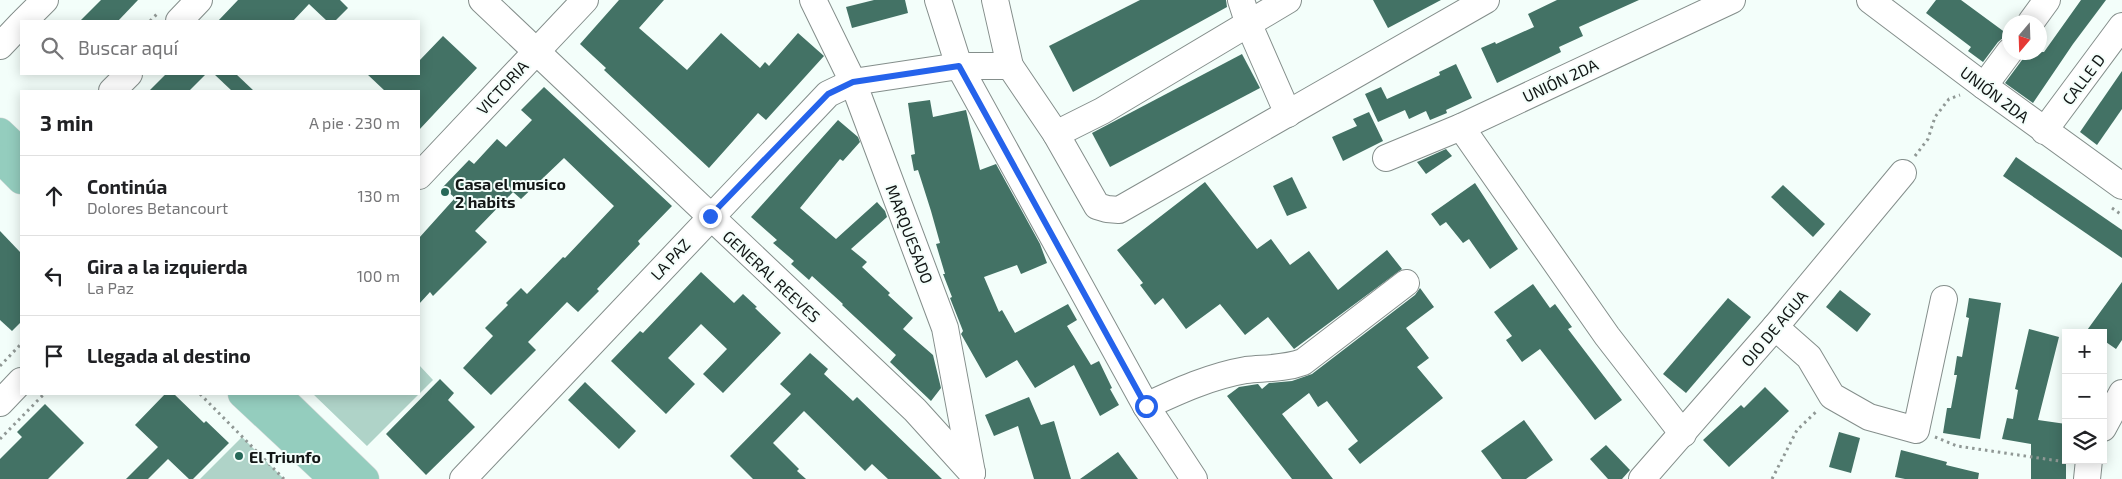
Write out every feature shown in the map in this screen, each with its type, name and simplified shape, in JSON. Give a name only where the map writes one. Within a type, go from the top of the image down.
[{"type":"main road","points":[[0,132],[20,151]]},
{"type":"main road","points":[[0,159],[20,179]]},
{"type":"main road","points":[[243,395],[330,472],[365,479]]},
{"type":"main road","points":[[278,395],[330,472]]},
{"type":"street","points":[[25,20],[45,0]]},
{"type":"street","points":[[180,20],[199,0]]},
{"type":"street","name":"GENERAL REEVES","points":[[482,0],[914,410],[973,476]]},
{"type":"street","name":"VICTORIA","points":[[420,175],[585,0]]},
{"type":"street","name":"MARQUESADO","points":[[813,0],[853,82],[945,328],[973,476]]},
{"type":"street","points":[[938,0],[959,66],[1146,406],[1194,479]]},
{"type":"street","points":[[995,0],[1010,66],[1056,134],[1097,206],[1120,210],[1486,0]]},
{"type":"street","points":[[1242,0],[1249,25],[1288,114]]},
{"type":"street","points":[[1056,134],[1102,111],[1288,0]]},
{"type":"street","name":"UNIÓN 2DA","points":[[1386,158],[1461,127],[1732,0]]},
{"type":"street","name":"UNIÓN 2DA","points":[[1870,0],[2044,131],[2122,186]]},
{"type":"street","points":[[2036,15],[2047,0]]},
{"type":"street","points":[[0,46],[20,25]]},
{"type":"street","name":"CALLE D","points":[[2044,131],[2122,26]]},
{"type":"street","points":[[1984,86],[2003,60]]},
{"type":"street","name":"LA PAZ","points":[[463,479],[710,216],[828,94],[853,82],[959,66],[1010,66]]},
{"type":"street","points":[[113,90],[128,75]]},
{"type":"street","points":[[1461,127],[1607,336],[1683,434]]},
{"type":"street","name":"OJO DE AGUA","points":[[1642,479],[1775,328],[1903,173]]},
{"type":"street","points":[[1146,406],[1183,389],[1223,376],[1245,370],[1290,367],[1304,362],[1406,283]]},
{"type":"street","points":[[1775,328],[1809,356],[1832,396],[1869,417],[1916,430],[1944,298]]},
{"type":"street","points":[[0,403],[20,382]]},
{"type":"street","points":[[2107,423],[2120,407]]},
{"type":"path","points":[[1903,173],[1928,139],[1935,117],[1949,99],[1984,86]]},
{"type":"path","points":[[0,366],[20,345]]},
{"type":"path","points":[[0,439],[43,395]]},
{"type":"path","points":[[201,395],[284,479]]},
{"type":"path","points":[[1772,479],[1797,430],[1832,396]]},
{"type":"path","points":[[1916,430],[1957,446],[2088,468]]},
{"type":"green space","points":[[420,366],[433,380],[420,393]]},
{"type":"green space","points":[[314,395],[418,395],[367,446]]},
{"type":"green space","points":[[242,437],[284,479],[200,479]]},
{"type":"building","points":[[101,0],[138,0],[119,20],[81,20]]},
{"type":"building","points":[[238,0],[340,0],[348,8],[336,20],[326,20],[309,4],[294,20],[219,20]]},
{"type":"building","points":[[619,0],[664,0],[639,28],[687,70],[721,33],[760,68],[765,62],[769,66],[798,33],[824,56],[766,120],[758,113],[709,168],[604,70],[606,68],[580,44]]},
{"type":"building","points":[[874,0],[905,0],[908,13],[852,28],[846,7]]},
{"type":"building","points":[[1140,0],[1226,0],[1227,7],[1073,92],[1049,46]]},
{"type":"building","points":[[1373,0],[1441,0],[1388,28]]},
{"type":"building","points":[[1557,0],[1639,0],[1579,27],[1583,36],[1559,47],[1561,52],[1497,83],[1481,48],[1495,42],[1496,44],[1534,27],[1528,14]]},
{"type":"building","points":[[1936,0],[1961,0],[2002,30],[2002,39],[1983,62],[1968,51],[1971,47],[1926,13]]},
{"type":"building","points":[[2081,0],[2106,0],[2033,103],[2005,83],[2022,60],[2047,60],[2047,48]]},
{"type":"building","points":[[443,36],[477,68],[420,129],[420,90],[384,90],[368,75],[420,75],[420,60]]},
{"type":"building","points":[[1242,54],[1260,88],[1110,167],[1092,133]]},
{"type":"building","points":[[1456,64],[1472,98],[1446,110],[1447,113],[1430,120],[1426,111],[1409,119],[1405,110],[1378,122],[1365,94],[1381,87],[1387,99],[1440,75],[1439,72]]},
{"type":"building","points":[[2122,71],[2122,109],[2097,145],[2080,132]]},
{"type":"building","points":[[165,75],[205,75],[190,90],[150,90]]},
{"type":"building","points":[[215,75],[237,75],[253,90],[231,90]]},
{"type":"building","points":[[544,87],[672,206],[638,241],[640,244],[578,312],[567,302],[528,342],[536,350],[491,395],[463,368],[493,336],[485,328],[508,305],[506,303],[521,288],[527,294],[563,257],[565,258],[614,206],[564,158],[521,199],[513,192],[475,231],[487,242],[433,296],[430,292],[420,303],[420,237],[455,198],[443,187],[469,160],[474,164],[497,139],[506,147],[532,120],[521,110]]},
{"type":"building","points":[[930,100],[933,117],[966,110],[980,170],[996,164],[1040,244],[1047,263],[1021,274],[1017,265],[984,277],[999,312],[1002,310],[1015,333],[1068,304],[1077,320],[1067,326],[1091,365],[1099,361],[1112,388],[1110,389],[1119,405],[1100,416],[1074,365],[1035,388],[1017,360],[986,378],[961,334],[963,331],[950,298],[952,297],[943,274],[945,274],[936,244],[940,243],[918,170],[914,171],[911,155],[915,154],[908,103]]},
{"type":"building","points":[[1369,112],[1383,141],[1343,161],[1332,137],[1357,126],[1353,119]]},
{"type":"building","points":[[838,120],[858,137],[860,142],[843,161],[840,159],[800,208],[836,239],[877,202],[885,211],[887,217],[851,249],[867,262],[862,267],[913,318],[903,329],[933,355],[941,388],[931,401],[890,362],[896,355],[812,276],[809,280],[791,264],[794,261],[773,243],[777,240],[751,217]]},
{"type":"building","points":[[1446,149],[1452,156],[1426,174],[1417,162]]},
{"type":"building","points":[[2016,157],[2122,230],[2122,258],[2003,176]]},
{"type":"building","points":[[1292,177],[1307,208],[1287,216],[1273,186]]},
{"type":"building","points":[[1205,182],[1257,249],[1271,239],[1290,265],[1309,251],[1338,290],[1387,250],[1402,269],[1294,349],[1268,317],[1245,335],[1220,304],[1186,329],[1163,298],[1155,305],[1140,285],[1143,283],[1117,250]]},
{"type":"building","points":[[1475,183],[1518,249],[1490,269],[1469,239],[1463,243],[1446,222],[1440,226],[1431,214]]},
{"type":"building","points":[[1783,185],[1825,224],[1813,237],[1771,197]]},
{"type":"building","points":[[0,231],[20,252],[20,323],[12,331],[0,320]]},
{"type":"building","points":[[701,272],[734,303],[743,294],[781,333],[723,393],[703,374],[727,349],[701,324],[668,358],[695,384],[666,414],[611,361],[640,331],[643,333]]},
{"type":"building","points":[[2122,282],[2122,340],[2116,349],[2107,343],[2107,329],[2088,329]]},
{"type":"building","points":[[1533,284],[1550,308],[1555,304],[1572,327],[1568,329],[1622,400],[1595,420],[1540,349],[1522,362],[1506,340],[1512,336],[1494,312]]},
{"type":"building","points":[[1420,288],[1434,307],[1406,328],[1429,358],[1417,367],[1443,398],[1360,464],[1348,449],[1358,441],[1327,401],[1318,407],[1309,393],[1282,414],[1333,479],[1292,479],[1227,396],[1239,387],[1258,384],[1262,389],[1269,383],[1292,381],[1312,374],[1415,295]]},
{"type":"building","points":[[1840,290],[1871,314],[1857,332],[1826,307]]},
{"type":"building","points":[[1728,298],[1751,317],[1686,393],[1663,374]]},
{"type":"building","points":[[1969,298],[2001,303],[1980,439],[1943,433],[1947,408],[1951,408],[1957,375],[1954,375],[1957,356],[1962,357],[1969,318],[1966,317]]},
{"type":"building","points":[[2029,329],[2059,337],[2038,420],[2062,423],[2062,464],[2066,464],[2066,479],[2031,479],[2031,444],[2002,439],[2007,418],[2013,419],[2018,390],[2015,389]]},
{"type":"building","points":[[810,353],[828,369],[824,374],[853,401],[857,397],[942,479],[888,479],[872,464],[865,471],[804,411],[773,443],[799,469],[797,471],[806,479],[753,479],[730,456],[791,394],[780,384]]},
{"type":"building","points":[[440,379],[454,393],[448,400],[475,427],[426,475],[386,434]]},
{"type":"building","points":[[585,382],[636,431],[619,449],[568,400]]},
{"type":"building","points":[[1765,387],[1789,411],[1729,467],[1703,440],[1741,405],[1744,408]]},
{"type":"building","points":[[164,395],[175,395],[204,423],[206,421],[229,443],[193,479],[189,479],[168,459],[148,479],[126,479],[158,447],[135,425]]},
{"type":"building","points":[[1029,397],[1041,425],[1054,421],[1071,479],[1034,479],[1018,426],[994,436],[985,415]]},
{"type":"building","points":[[45,404],[84,443],[48,479],[0,479],[0,459],[22,437],[17,432]]},
{"type":"building","points":[[1524,420],[1553,460],[1526,479],[1502,479],[1481,451]]},
{"type":"building","points":[[1839,432],[1860,438],[1851,473],[1829,467]]},
{"type":"building","points":[[1606,445],[1630,470],[1622,479],[1608,479],[1590,459]]},
{"type":"building","points":[[1901,450],[1947,462],[1946,465],[1979,473],[1978,479],[1905,479],[1895,477]]},
{"type":"building","points":[[1118,452],[1138,479],[1080,479]]},
{"type":"place","name":"Casa el musico 2 habits","points":[[445,192]]},
{"type":"place","name":"El Triunfo","points":[[239,456]]},
{"type":"route","points":[[710,216],[828,94],[853,82],[959,66],[1146,406]]}]
